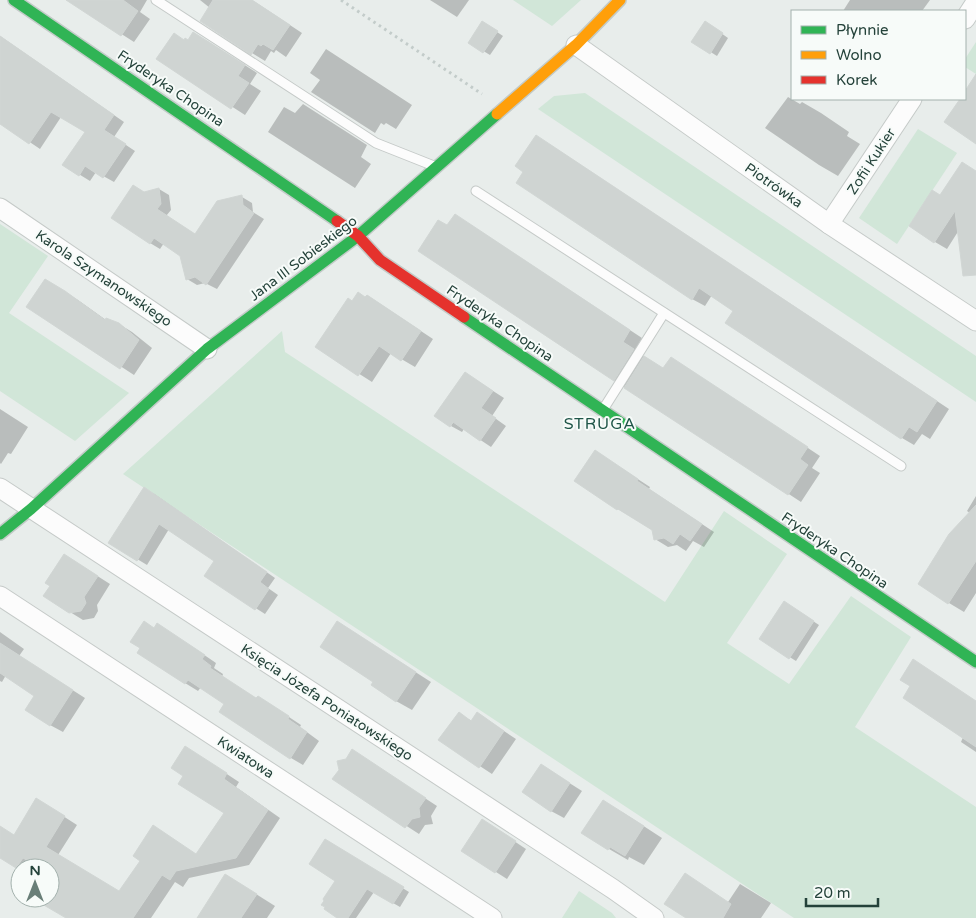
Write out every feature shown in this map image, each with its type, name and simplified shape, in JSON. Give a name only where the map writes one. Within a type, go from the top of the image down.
[{"type":"street","name":"Fryderyka Chopina","points":[[14,0],[358,236],[380,260],[976,662]]},
{"type":"street","name":"Jana III Sobieskiego","points":[[0,534],[207,349],[358,236],[576,45],[620,0]]},
{"type":"street","points":[[966,17],[976,2]]},
{"type":"street","name":"Piotrówka","points":[[576,45],[829,224],[976,321]]},
{"type":"street","name":"Zofii Kukier","points":[[829,224],[911,100]]},
{"type":"street","name":"Karola Szymanowskiego","points":[[0,208],[207,349]]},
{"type":"street","name":"Księcia Józefa Poniatowskiego","points":[[0,488],[613,889],[654,918]]},
{"type":"street","name":"Kwiatowa","points":[[0,596],[492,918]]},
{"type":"lane","points":[[156,0],[376,143],[436,167]]},
{"type":"lane","points":[[476,191],[901,466]]},
{"type":"lane","points":[[603,411],[664,313]]},
{"type":"path","points":[[340,0],[504,108]]},
{"type":"green space","points":[[513,0],[581,0],[552,26]]},
{"type":"green space","points":[[976,42],[976,74],[966,68],[966,57]]},
{"type":"green space","points":[[585,93],[976,356],[976,402],[538,109],[554,96]]},
{"type":"green space","points":[[918,129],[957,153],[897,244],[859,218]]},
{"type":"green space","points":[[0,224],[48,256],[9,313],[129,393],[75,441],[0,391]]},
{"type":"green space","points":[[282,331],[285,352],[665,602],[724,511],[787,554],[727,643],[789,684],[851,596],[911,637],[855,727],[976,807],[976,918],[794,918],[123,474]]},
{"type":"green space","points":[[579,891],[612,913],[616,918],[562,918]]},
{"type":"building","points":[[66,0],[123,0],[138,11],[121,36]]},
{"type":"building","points":[[213,0],[252,0],[290,25],[273,50],[263,44],[261,46],[258,44],[251,55],[200,21]]},
{"type":"building","points":[[482,21],[498,31],[483,53],[468,43]]},
{"type":"building","points":[[705,21],[723,33],[710,54],[691,42]]},
{"type":"building","points":[[193,32],[245,65],[238,76],[249,83],[231,109],[156,59],[174,33],[184,40],[185,38],[188,40]]},
{"type":"building","points":[[0,36],[114,115],[104,130],[126,144],[103,178],[85,166],[79,176],[62,165],[85,132],[51,112],[29,144],[0,124]]},
{"type":"building","points":[[976,74],[976,144],[944,122],[959,100],[966,100],[966,89]]},
{"type":"building","points":[[536,135],[937,401],[917,432],[909,427],[901,439],[725,323],[733,311],[699,288],[692,300],[516,183],[523,172],[515,166]]},
{"type":"building","points":[[962,162],[976,171],[976,275],[963,276],[955,211],[934,243],[909,226],[932,190],[940,195]]},
{"type":"building","points":[[133,185],[144,192],[159,188],[161,204],[157,209],[195,234],[217,201],[242,195],[243,205],[254,213],[206,285],[195,277],[186,280],[180,256],[154,238],[150,244],[111,218]]},
{"type":"building","points":[[455,214],[630,330],[623,342],[634,349],[614,381],[418,251],[438,220],[447,225]]},
{"type":"building","points":[[45,279],[105,320],[106,318],[119,323],[139,340],[120,369],[26,307]]},
{"type":"building","points":[[358,292],[365,297],[367,295],[421,331],[401,361],[379,346],[358,376],[315,347],[348,298],[352,301]]},
{"type":"building","points":[[644,356],[663,368],[671,357],[808,447],[800,459],[808,465],[788,495],[624,388]]},
{"type":"building","points":[[465,372],[493,391],[481,408],[496,418],[480,441],[453,422],[450,427],[434,416]]},
{"type":"building","points":[[595,450],[638,479],[637,481],[702,524],[690,541],[680,534],[673,544],[664,538],[654,540],[652,530],[617,510],[574,481]]},
{"type":"building","points":[[144,487],[267,572],[260,582],[269,589],[255,610],[204,576],[214,561],[159,524],[137,561],[108,543]]},
{"type":"building","points":[[976,505],[976,561],[948,604],[918,584],[949,534]]},
{"type":"building","points":[[64,554],[98,576],[84,597],[86,603],[81,611],[69,613],[43,596],[50,586],[45,583]]},
{"type":"building","points":[[784,601],[814,621],[789,659],[759,639]]},
{"type":"building","points":[[144,621],[154,628],[157,623],[205,655],[202,659],[211,666],[210,668],[256,698],[258,696],[289,716],[288,719],[307,732],[290,759],[219,712],[224,704],[188,680],[185,684],[137,653],[140,648],[130,642]]},
{"type":"building","points":[[337,621],[416,672],[396,702],[371,685],[373,682],[320,647]]},
{"type":"building","points":[[0,643],[73,690],[50,726],[25,710],[34,696],[0,673]]},
{"type":"building","points":[[913,659],[976,701],[976,747],[903,698],[910,686],[900,680]]},
{"type":"building","points":[[459,712],[471,721],[477,712],[504,731],[479,768],[438,740]]},
{"type":"building","points":[[185,746],[227,773],[224,779],[268,810],[236,858],[176,871],[170,880],[162,875],[133,918],[66,918],[49,908],[60,908],[60,858],[10,858],[10,864],[0,858],[0,826],[14,835],[36,798],[65,816],[46,847],[119,891],[140,861],[133,856],[153,825],[196,854],[224,813],[178,784],[183,776],[171,768]]},
{"type":"building","points":[[352,749],[426,798],[419,808],[420,817],[412,819],[405,828],[332,779],[339,770],[337,761],[346,759]]},
{"type":"building","points":[[541,764],[570,783],[551,812],[522,792]]},
{"type":"building","points":[[603,800],[644,826],[625,856],[610,847],[608,850],[581,833]]},
{"type":"building","points":[[482,819],[516,841],[495,873],[461,851]]},
{"type":"building","points":[[325,839],[404,887],[393,904],[367,889],[348,918],[337,918],[324,909],[325,907],[321,905],[324,901],[323,899],[335,881],[309,864]]},
{"type":"building","points":[[685,873],[731,904],[723,918],[686,918],[664,904]]},
{"type":"building","points":[[225,874],[257,894],[241,918],[197,918]]},
{"type":"traffic: fast","points":[[14,0],[337,221]]},
{"type":"traffic: fast","points":[[0,534],[31,509],[207,349],[358,236],[497,114]]},
{"type":"traffic: fast","points":[[464,317],[976,662]]},
{"type":"traffic: slow","points":[[497,114],[576,45],[620,0]]},
{"type":"traffic: jam","points":[[337,221],[358,236],[380,260],[464,317]]},
{"type":"district","name":"STRUGA","points":[[600,423]]}]
